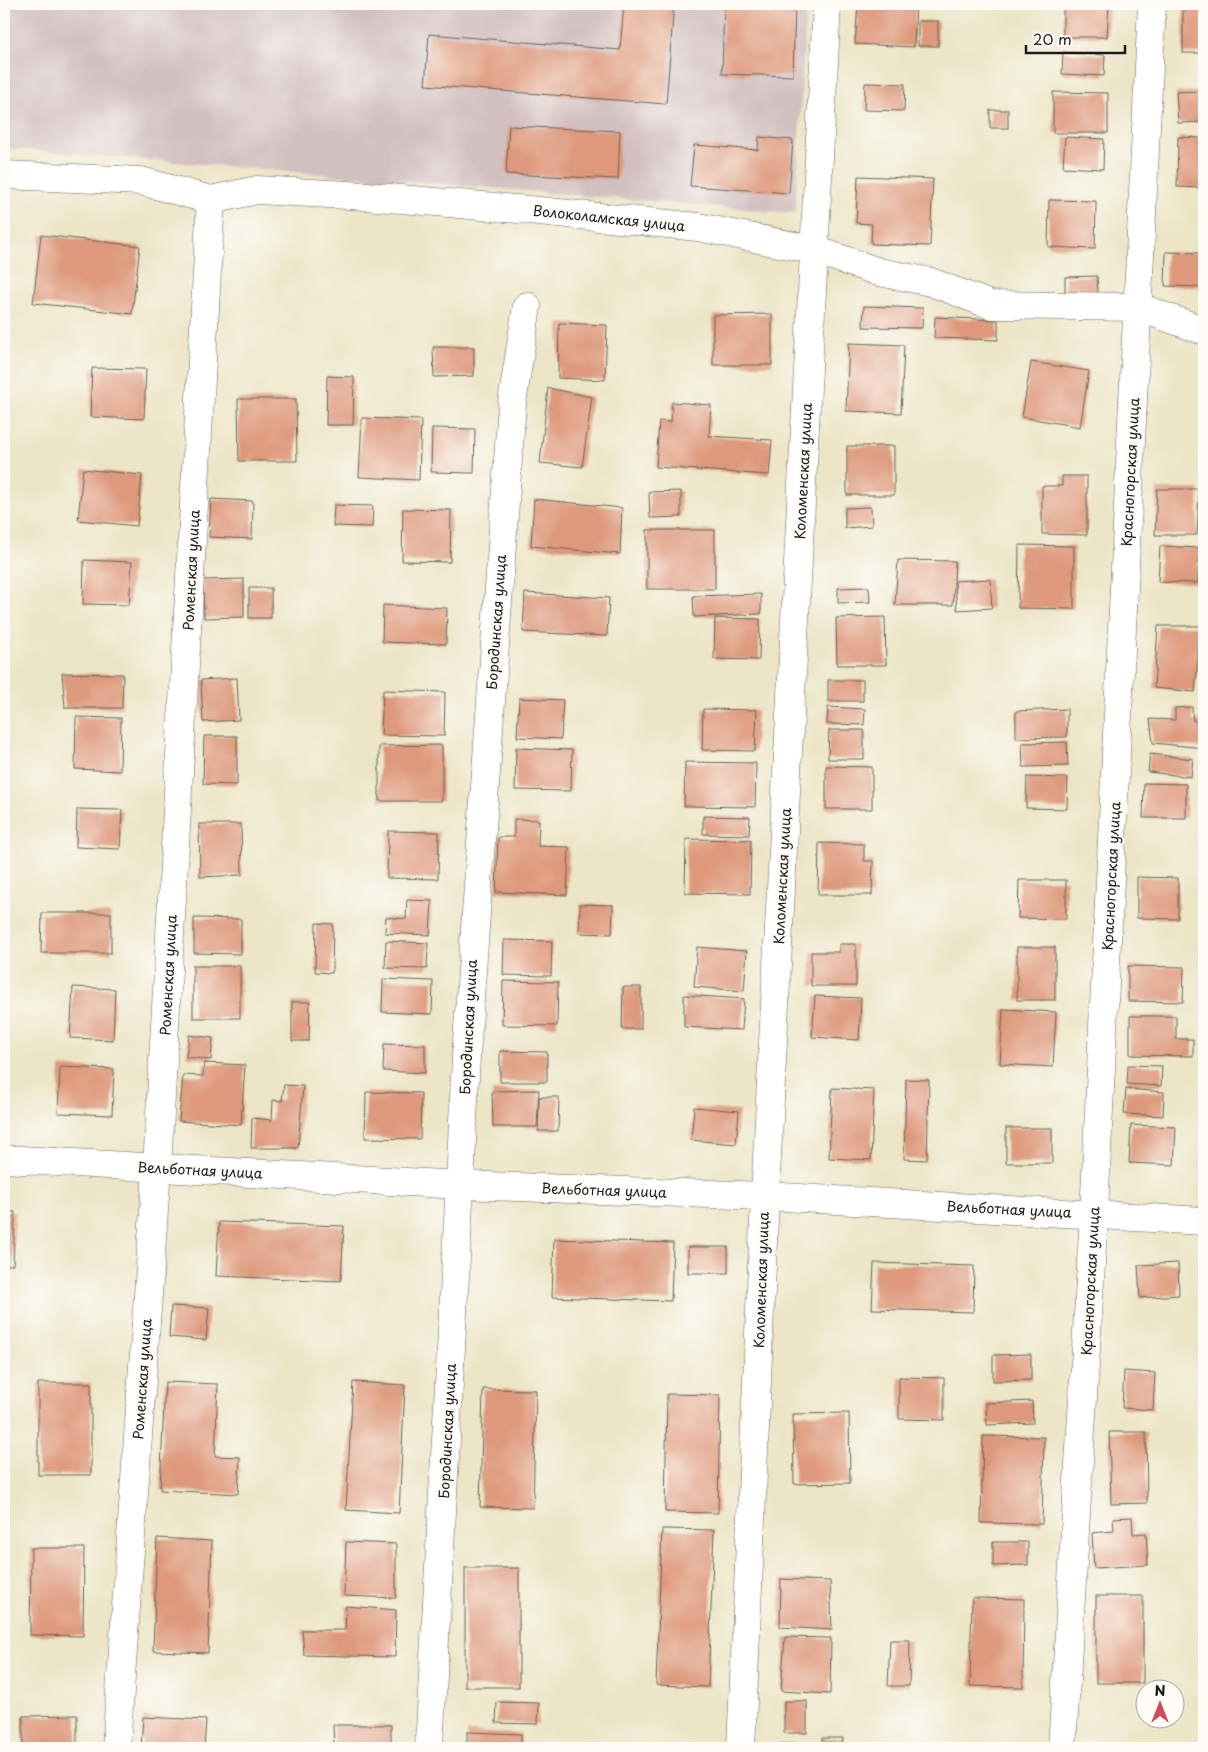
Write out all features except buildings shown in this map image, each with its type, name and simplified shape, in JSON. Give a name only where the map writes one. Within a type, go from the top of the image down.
[{"type":"street","name":"Коломенская улица","points":[[741,1748],[765,1196],[827,4]]},
{"type":"street","name":"Красногорская улица","points":[[1062,1748],[1094,1214],[1152,4]]},
{"type":"street","name":"Волоколамская улица","points":[[4,175],[142,181],[211,200],[257,190],[376,197],[698,227],[815,250],[879,272],[930,282],[991,305],[1138,308],[1198,329],[1204,329]]},
{"type":"street","name":"Роменская улица","points":[[116,1748],[157,1168],[211,200]]},
{"type":"street","name":"Бородинская улица","points":[[429,1748],[466,1056],[512,403],[527,306]]},
{"type":"street","name":"Вельботная улица","points":[[4,1159],[460,1185],[765,1196],[1204,1221]]},
{"type":"shaded area","points":[[4,4],[806,4],[795,213],[4,148]]}]
